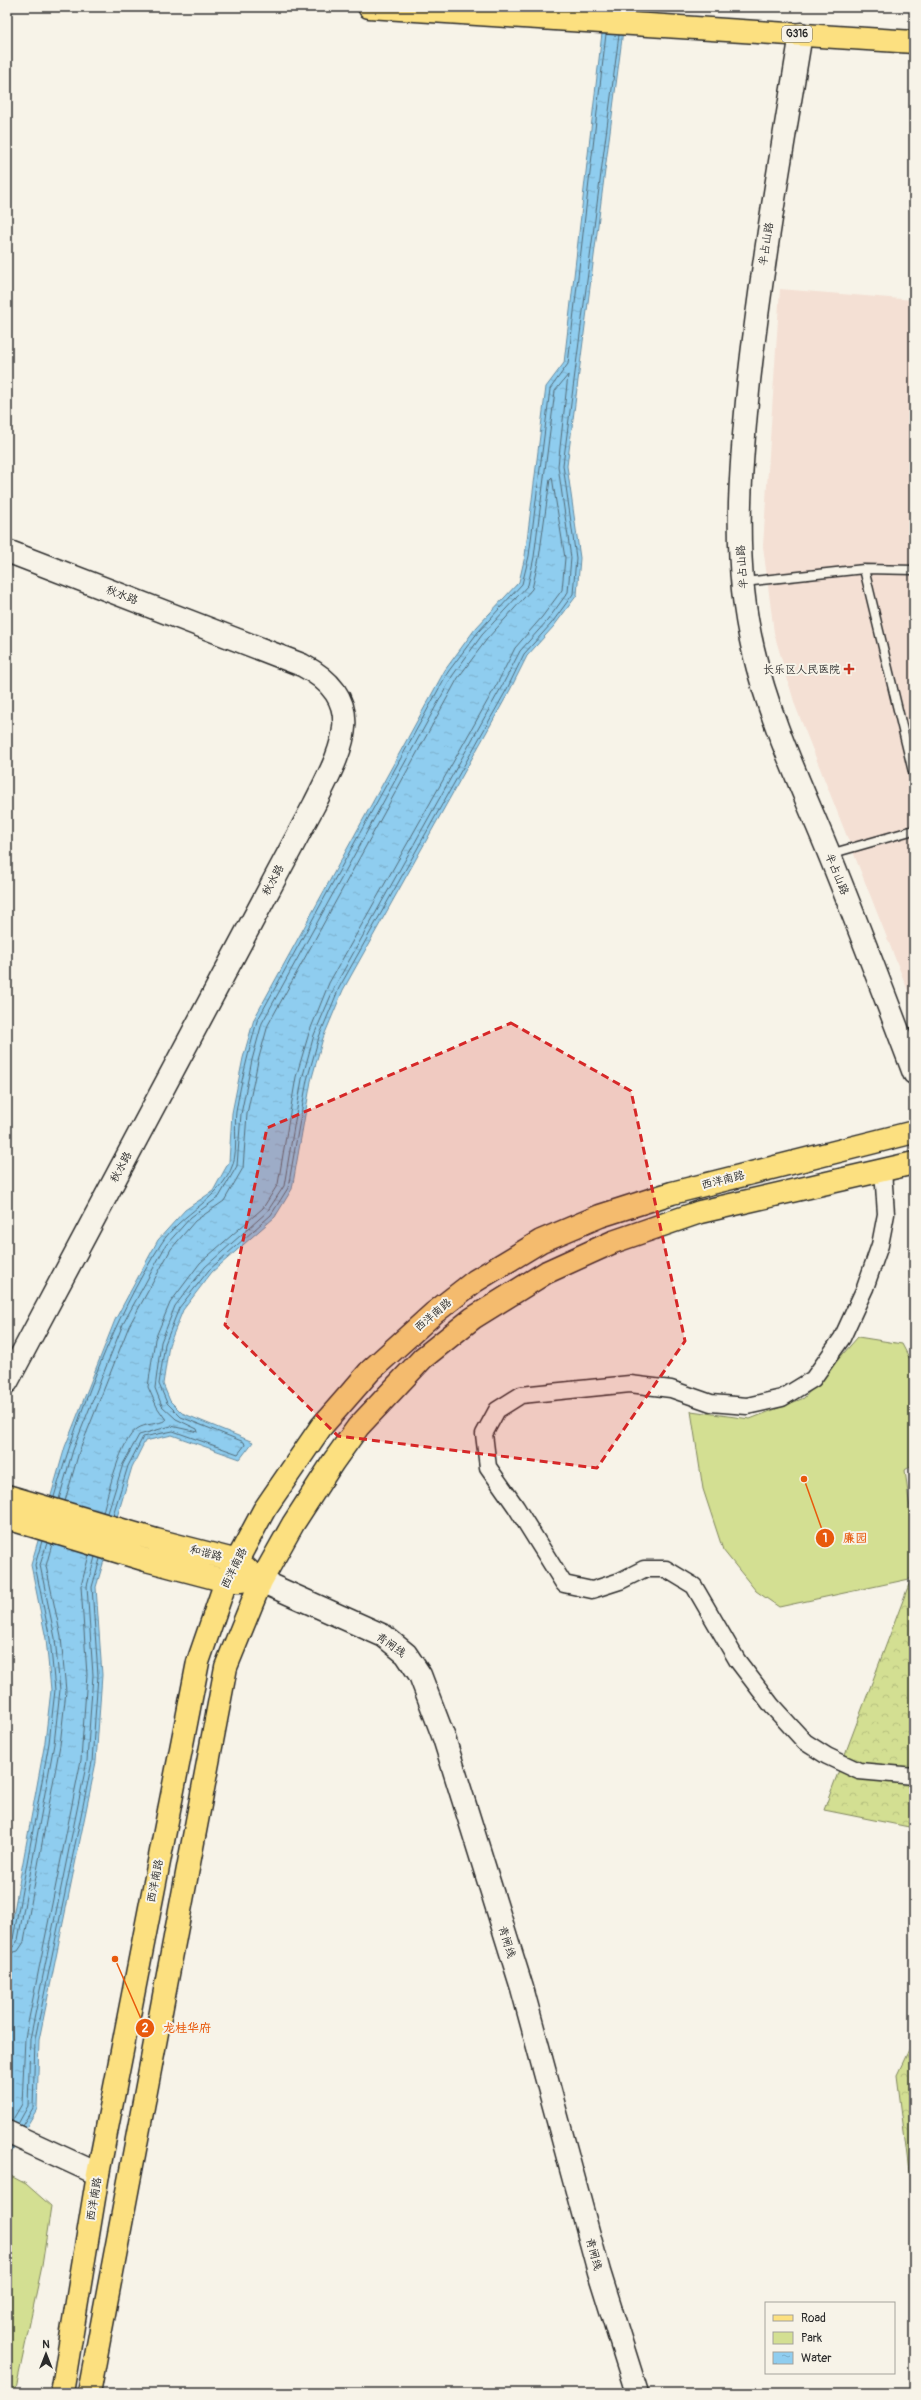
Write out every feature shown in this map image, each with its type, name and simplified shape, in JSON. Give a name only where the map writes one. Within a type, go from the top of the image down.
[{"type":"main road","name":"G316","points":[[369,7],[914,42]]},
{"type":"main road","name":"西洋南路","points":[[62,2393],[98,2174],[198,1662],[226,1581],[264,1510],[321,1427],[380,1361],[434,1313],[475,1281],[541,1241],[600,1216],[672,1193],[914,1132]]},
{"type":"main road","points":[[89,2393],[226,1667],[261,1582],[293,1524],[358,1427],[423,1358],[473,1318],[547,1272],[613,1242],[700,1212],[914,1163]]},
{"type":"main road","name":"和谐路","points":[[7,1496],[40,1517],[146,1560],[226,1581],[261,1582]]},
{"type":"main road","name":"和谐路","points":[[7,1518],[40,1517],[156,1540],[238,1561],[261,1582]]},
{"type":"street","name":"半占山路","points":[[801,34],[766,239],[757,310],[746,415],[740,515],[743,582],[748,622],[761,681],[778,728],[829,854],[914,1073]]},
{"type":"street","name":"秋水路","points":[[7,551],[302,665],[328,681],[337,693],[345,710],[346,724],[338,754],[320,792],[7,1382]]},
{"type":"street","points":[[883,1171],[886,1214],[880,1245],[865,1288],[842,1338],[813,1379],[782,1398],[747,1406],[711,1403],[671,1389],[630,1384],[521,1395],[497,1410],[484,1434],[488,1466],[516,1507],[564,1584],[592,1590],[620,1581],[644,1569],[666,1569],[694,1586],[737,1660],[772,1706],[805,1742],[827,1756],[859,1770],[914,1776]]},
{"type":"street","name":"青闸线","points":[[261,1582],[384,1636],[406,1654],[420,1675],[444,1738],[522,1988],[599,2272],[637,2393]]},
{"type":"street","points":[[7,2132],[98,2174]]},
{"type":"lane","points":[[743,582],[864,569],[914,570]]},
{"type":"lane","points":[[864,569],[914,776]]},
{"type":"lane","points":[[829,854],[914,830]]},
{"type":"highlighted area","points":[[511,1023],[631,1091],[685,1341],[597,1468],[338,1436],[225,1325],[267,1128]]},
{"type":"shaded area","name":"长乐区人民医院","points":[[780,289],[914,300],[914,1006],[795,705],[774,633],[763,546]]},
{"type":"green space","points":[[858,1337],[902,1344],[914,1367],[914,1464],[905,1470],[914,1540],[914,1578],[779,1607],[756,1591],[723,1550],[703,1489],[691,1411],[750,1419],[804,1398]]},
{"type":"green space","points":[[914,1571],[914,1828],[824,1810]]},
{"type":"green space","points":[[914,2039],[914,2191],[911,2188],[897,2075]]},
{"type":"green space","points":[[7,2174],[26,2184],[51,2206],[42,2266],[15,2393],[7,2393]]},
{"type":"water","points":[[605,7],[626,7],[567,466],[580,558],[577,595],[554,626],[527,656],[510,690],[343,990],[323,1038],[311,1081],[292,1189],[275,1217],[212,1272],[183,1310],[169,1345],[163,1384],[170,1401],[182,1413],[253,1442],[240,1459],[172,1435],[145,1441],[132,1467],[96,1587],[102,1675],[96,1762],[39,2040],[37,2109],[7,2160],[7,1949],[45,1742],[51,1690],[46,1639],[31,1565],[65,1447],[115,1320],[158,1240],[185,1210],[213,1191],[229,1162],[232,1113],[243,1058],[254,1019],[445,670],[475,629],[519,582],[525,556],[546,387],[564,363]]},
{"type":"place","name":"长乐区人民医院","points":[[849,669]]},
{"type":"place","name":"廉园","points":[[804,1479]]},
{"type":"place","name":"龙桂华府","points":[[115,1959]]}]
